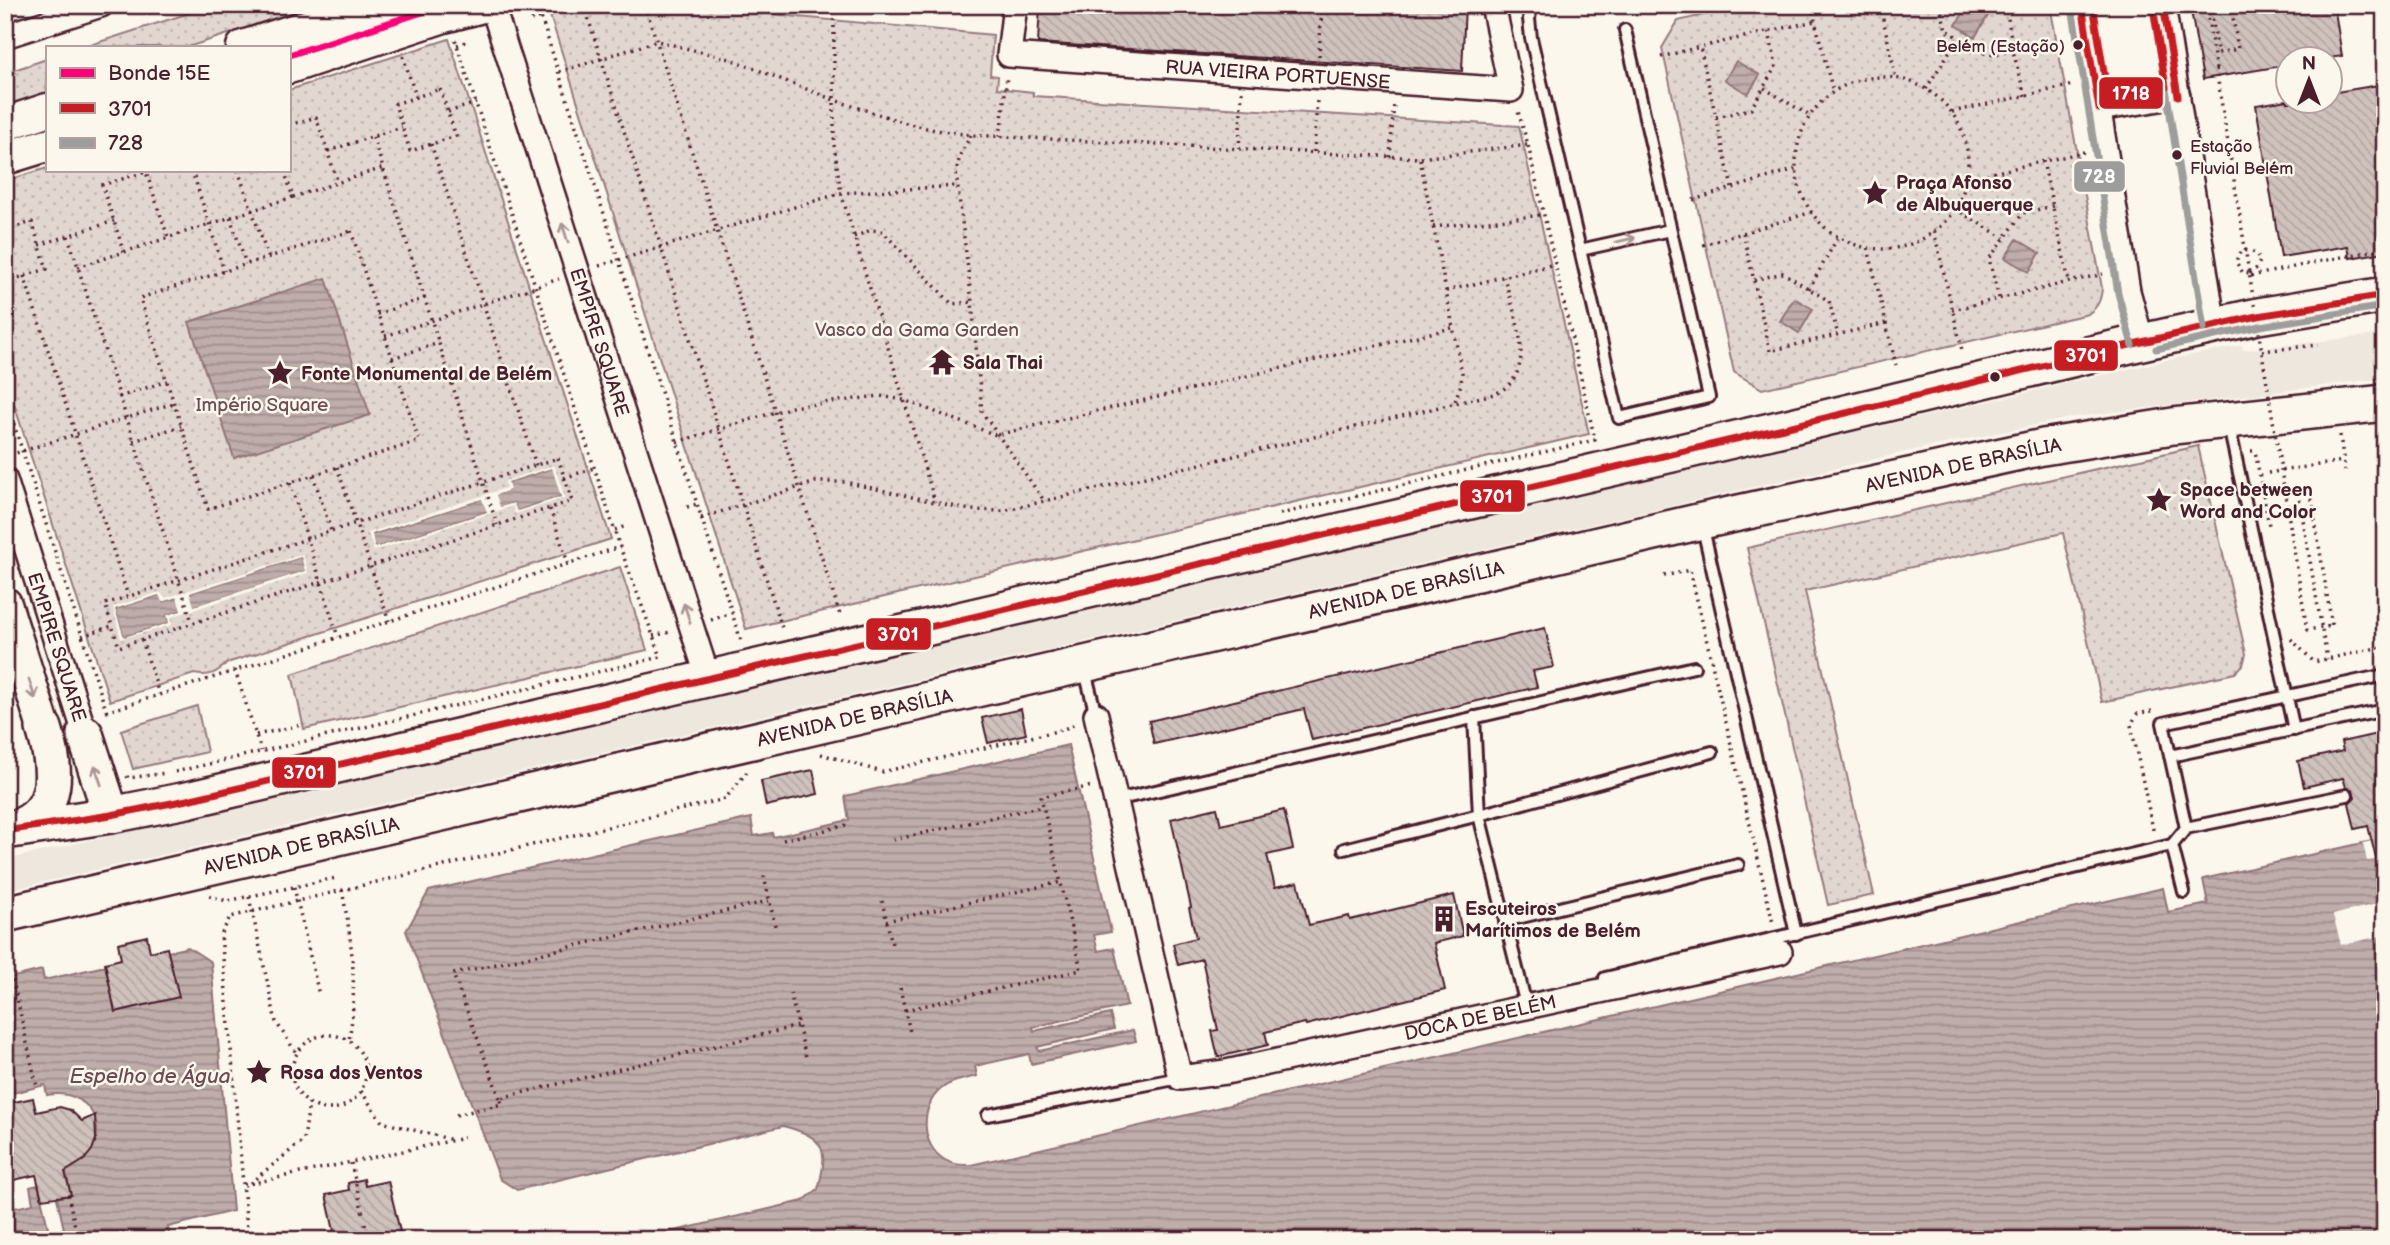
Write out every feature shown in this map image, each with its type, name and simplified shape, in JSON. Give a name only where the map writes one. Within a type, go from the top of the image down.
[{"type":"main road","points":[[5,830],[111,815],[412,748],[2142,342],[2385,295]]},
{"type":"main road","name":"AVENIDA DE BRASÍLIA","points":[[5,914],[1702,521],[2043,447],[2173,426],[2385,403]]},
{"type":"main road","points":[[5,830],[30,821],[49,800],[53,775],[50,746],[31,728]]},
{"type":"main road","points":[[85,734],[111,815]]},
{"type":"street","points":[[5,36],[101,5]]},
{"type":"street","points":[[246,46],[374,5]]},
{"type":"street","points":[[290,67],[444,16],[486,5]]},
{"type":"street","name":"EMPIRE SQUARE","points":[[492,5],[708,678]]},
{"type":"street","points":[[1009,55],[1015,5]]},
{"type":"street","points":[[1493,5],[1511,90]]},
{"type":"street","points":[[2082,5],[2128,291],[2142,342]]},
{"type":"street","points":[[2163,5],[2214,326]]},
{"type":"street","name":"RUA VIEIRA PORTUENSE","points":[[1009,55],[1511,90]]},
{"type":"street","points":[[2099,109],[2178,96]]},
{"type":"street","points":[[5,124],[46,110]]},
{"type":"street","points":[[5,158],[46,145]]},
{"type":"street","name":"EMPIRE SQUARE","points":[[5,480],[85,734]]},
{"type":"street","name":"EMPIRE SQUARE","points":[[5,604],[31,728]]},
{"type":"street","points":[[1096,715],[1180,1078]]},
{"type":"street","name":"DOCA DE BELÉM","points":[[1180,1078],[1226,1072],[1778,946]]},
{"type":"lane","points":[[350,29],[424,5]]},
{"type":"lane","points":[[1531,5],[1531,38],[1619,418],[1709,397],[1625,30]]},
{"type":"lane","points":[[1580,250],[1670,230]]},
{"type":"lane","points":[[2228,420],[2294,730]]},
{"type":"lane","points":[[1702,521],[1796,934]]},
{"type":"lane","points":[[1084,665],[1096,715]]},
{"type":"lane","points":[[1113,791],[1474,717],[1694,667]]},
{"type":"lane","points":[[2186,828],[2163,723],[2385,676]]},
{"type":"lane","points":[[2170,756],[2385,710]]},
{"type":"lane","points":[[1474,717],[1479,815],[1524,997]]},
{"type":"lane","points":[[1344,849],[1712,752]]},
{"type":"lane","points":[[2184,892],[2172,845],[2186,828],[2347,795]]},
{"type":"lane","name":"DOCA DE BELÉM","points":[[1387,1027],[1778,946],[1796,934],[2172,845]]},
{"type":"lane","points":[[1505,921],[1738,865]]},
{"type":"lane","name":"DOCA DE BELÉM","points":[[988,1115],[1180,1078]]},
{"type":"path","points":[[537,5],[741,641]]},
{"type":"path","points":[[584,5],[783,631]]},
{"type":"path","points":[[645,5],[842,618]]},
{"type":"path","points":[[834,5],[834,145],[841,192],[935,502]]},
{"type":"path","points":[[1811,5],[1833,92]]},
{"type":"path","points":[[1880,5],[1896,78]]},
{"type":"path","points":[[1940,5],[1946,30],[1988,55],[2013,51]]},
{"type":"path","points":[[2006,5],[2013,51],[2025,96]]},
{"type":"path","points":[[2208,5],[2218,53],[2238,50],[2231,5]]},
{"type":"path","points":[[2208,5],[2307,630],[2332,626],[2310,489],[2298,491],[2319,620],[2327,659]]},
{"type":"path","points":[[531,20],[541,17]]},
{"type":"path","points":[[1661,57],[1815,21]]},
{"type":"path","points":[[128,778],[167,773],[660,657],[620,547],[453,31]]},
{"type":"path","points":[[1716,117],[1751,108],[1764,88],[1776,66],[1769,32]]},
{"type":"path","points":[[1926,89],[1959,37]]},
{"type":"path","points":[[457,44],[470,41]]},
{"type":"path","points":[[559,72],[657,41],[730,60],[834,100],[906,123],[971,135],[1420,158],[1528,145]]},
{"type":"path","points":[[1700,47],[1732,188]]},
{"type":"path","points":[[402,54],[416,97]]},
{"type":"path","points":[[1000,137],[1009,55]]},
{"type":"path","points":[[1239,149],[1243,72]]},
{"type":"path","points":[[1896,78],[1926,89],[1952,113],[1966,145],[1966,179],[1955,209],[1934,231],[1903,246],[1868,248],[1838,237],[1823,226],[1801,192],[1796,169],[1799,141],[1810,116],[1833,92],[1853,82],[1896,78]]},
{"type":"path","points":[[1390,157],[1395,82]]},
{"type":"path","points":[[1952,113],[2073,85]]},
{"type":"path","points":[[1764,88],[1810,116]]},
{"type":"path","points":[[440,89],[448,112],[456,136],[410,151],[395,104],[440,89]]},
{"type":"path","points":[[1511,90],[1528,145],[1595,440]]},
{"type":"path","points":[[448,112],[476,103]]},
{"type":"path","points":[[290,125],[316,117],[338,183]]},
{"type":"path","points":[[327,152],[402,127]]},
{"type":"path","points":[[971,135],[957,164],[957,187],[972,302],[982,412],[1045,502]]},
{"type":"path","points":[[373,137],[498,525]]},
{"type":"path","points":[[431,144],[536,465]]},
{"type":"path","points":[[1966,179],[2084,152]]},
{"type":"path","points":[[1420,158],[1462,373],[1454,404]]},
{"type":"path","points":[[2043,161],[2069,282]]},
{"type":"path","points":[[78,267],[383,168]]},
{"type":"path","points":[[1693,200],[1796,169]]},
{"type":"path","points":[[124,252],[102,186],[146,172]]},
{"type":"path","points":[[149,172],[168,237]]},
{"type":"path","points":[[193,172],[224,271]]},
{"type":"path","points":[[239,172],[268,257]]},
{"type":"path","points":[[285,172],[293,197]]},
{"type":"path","points":[[619,260],[841,192],[957,187]]},
{"type":"path","points":[[1998,298],[1989,259],[2023,213],[2053,206]]},
{"type":"path","points":[[1955,209],[2004,239]]},
{"type":"path","points":[[1703,245],[1812,212]]},
{"type":"path","points":[[1433,227],[1543,215]]},
{"type":"path","points":[[230,218],[246,264]]},
{"type":"path","points":[[5,219],[7,230],[32,222],[47,269],[5,282]]},
{"type":"path","points":[[39,245],[114,221]]},
{"type":"path","points":[[854,237],[871,230],[882,231],[952,304],[972,302]]},
{"type":"path","points":[[351,231],[419,441],[208,509],[140,298],[268,257],[351,231]]},
{"type":"path","points":[[1934,231],[1962,350]]},
{"type":"path","points":[[1743,233],[1770,351],[1886,323]]},
{"type":"path","points":[[68,236],[192,622]]},
{"type":"path","points":[[1809,289],[1838,237]]},
{"type":"path","points":[[2250,274],[2260,261],[2256,253],[2244,250],[2238,255],[2236,262],[2242,273],[2250,274],[2385,247]]},
{"type":"path","points":[[1868,248],[1896,365]]},
{"type":"path","points":[[1446,291],[1555,264]]},
{"type":"path","points":[[1754,280],[1783,273],[1829,301],[1838,335]]},
{"type":"path","points":[[1952,310],[2106,274]]},
{"type":"path","points":[[24,276],[128,596]]},
{"type":"path","points":[[702,518],[829,480],[985,512],[1003,511],[1504,390],[1518,373],[1521,363],[1520,340],[1504,277]]},
{"type":"path","points":[[385,336],[530,289]]},
{"type":"path","points":[[377,314],[425,298]]},
{"type":"path","points":[[677,442],[792,407],[880,396],[904,400],[996,435],[1452,328]]},
{"type":"path","points":[[392,358],[439,343]]},
{"type":"path","points":[[2262,351],[2318,345]]},
{"type":"path","points":[[119,397],[167,382]]},
{"type":"path","points":[[5,397],[106,712],[620,547]]},
{"type":"path","points":[[10,455],[174,403]]},
{"type":"path","points":[[134,441],[181,426]]},
{"type":"path","points":[[2340,432],[2345,471]]},
{"type":"path","points":[[2255,450],[2269,530]]},
{"type":"path","points":[[558,458],[572,501],[119,647],[105,604],[536,465],[558,458]]},
{"type":"path","points":[[2268,473],[2343,461]]},
{"type":"path","points":[[337,467],[389,621]]},
{"type":"path","points":[[564,478],[594,468]]},
{"type":"path","points":[[313,475],[331,531]]},
{"type":"path","points":[[290,482],[338,637]]},
{"type":"path","points":[[687,507],[697,504]]},
{"type":"path","points":[[550,509],[568,563]]},
{"type":"path","points":[[615,530],[626,526]]},
{"type":"path","points":[[1664,576],[1690,570],[1778,946]]},
{"type":"path","points":[[82,636],[112,626]]},
{"type":"path","points":[[2288,636],[2315,662],[2385,646]]},
{"type":"path","points":[[142,640],[159,695]]},
{"type":"path","points":[[235,670],[261,751]]},
{"type":"path","points":[[809,757],[821,754],[883,772],[1061,730],[1096,715]]},
{"type":"path","points":[[256,735],[301,724]]},
{"type":"path","points":[[5,732],[31,728]]},
{"type":"path","points":[[248,1240],[246,1185],[221,935],[230,917],[725,799],[748,770]]},
{"type":"path","points":[[905,1010],[1081,970],[1041,797],[1113,791]]},
{"type":"path","points":[[893,840],[1043,806]]},
{"type":"path","points":[[783,840],[851,824]]},
{"type":"path","points":[[764,876],[776,930]]},
{"type":"path","points":[[319,995],[293,887],[337,877]]},
{"type":"path","points":[[886,921],[1061,882]]},
{"type":"path","points":[[342,890],[352,939],[355,1000],[349,1041]]},
{"type":"path","points":[[249,896],[276,1022],[298,1054]]},
{"type":"path","points":[[456,1115],[502,1104],[453,974],[769,901]]},
{"type":"path","points":[[882,901],[892,944]]},
{"type":"path","points":[[5,946],[37,1087]]},
{"type":"path","points":[[900,988],[910,1032]]},
{"type":"path","points":[[790,993],[806,1057]]},
{"type":"path","points":[[500,1098],[798,1026]]},
{"type":"path","points":[[323,1035],[336,1035],[349,1041],[357,1047],[367,1069],[361,1091],[352,1101],[341,1107],[329,1109],[309,1103],[298,1092],[293,1081],[292,1069],[298,1054],[312,1039],[323,1035]]},
{"type":"path","points":[[361,1091],[383,1122],[454,1140]]},
{"type":"path","points":[[246,1185],[304,1140],[309,1103]]},
{"type":"path","points":[[246,1185],[464,1138]]},
{"type":"path","points":[[351,1163],[363,1214]]},
{"type":"path","points":[[68,1195],[78,1240]]},
{"type":"path","points":[[365,1224],[369,1240]]},
{"type":"shaded area","points":[[2385,334],[2385,378],[2075,417],[1905,452],[5,891],[5,860],[2167,360],[2242,345],[2243,350]]},
{"type":"green space","points":[[214,5],[319,5],[191,46],[87,46]]},
{"type":"green space","name":"Vasco da Gama Garden","points":[[733,5],[743,10],[798,17],[993,35],[990,75],[998,76],[997,88],[1033,92],[1033,96],[1519,126],[1589,434],[746,629],[547,6]]},
{"type":"green space","points":[[1745,5],[2050,5],[2102,288],[2100,300],[2094,309],[2088,314],[1762,389],[1734,372],[1662,48],[1678,21]]},
{"type":"green space","name":"Império Square","points":[[449,39],[611,539],[227,663],[212,673],[194,674],[110,701],[5,376],[5,181],[46,168],[46,172],[290,172],[290,90]]},
{"type":"green space","points":[[46,59],[46,93],[5,106],[5,73]]},
{"type":"green space","points":[[2198,446],[2246,654],[2243,665],[2235,673],[2102,702],[2063,533],[1805,591],[1874,895],[1828,905],[1747,548]]},
{"type":"green space","points":[[620,567],[647,650],[304,729],[292,674]]},
{"type":"green space","points":[[197,706],[207,752],[133,769],[121,730]]},
{"type":"water","points":[[1968,5],[1975,5],[1989,14],[1975,37],[1956,25]]},
{"type":"water","points":[[1736,61],[1760,75],[1748,94],[1725,80]]},
{"type":"water","points":[[2017,239],[2040,253],[2029,272],[2005,258]]},
{"type":"water","points":[[326,278],[370,415],[234,458],[189,322]]},
{"type":"water","points":[[1794,298],[1813,309],[1799,333],[1780,321]]},
{"type":"water","points":[[553,468],[562,496],[517,511],[514,503],[375,548],[371,535],[509,490],[507,483]]},
{"type":"water","points":[[301,557],[306,571],[167,615],[169,623],[124,637],[115,609],[160,595],[163,602]]},
{"type":"water","points":[[1068,745],[1111,932],[1094,935],[1098,951],[1114,948],[1127,1006],[1033,1027],[1034,1031],[1110,1014],[1114,1029],[1037,1047],[1039,1051],[1133,1030],[1136,1041],[1031,1064],[1029,1054],[975,1066],[977,1076],[954,1082],[941,1089],[934,1096],[926,1115],[927,1136],[931,1145],[937,1154],[951,1163],[971,1165],[2163,888],[2168,912],[2208,904],[2203,879],[2385,838],[2385,1240],[636,1240],[803,1201],[818,1189],[823,1154],[815,1140],[808,1135],[783,1126],[517,1190],[500,1179],[406,931],[429,891],[751,818],[754,836],[772,833],[773,837],[849,820],[845,796]]},
{"type":"water","name":"Espelho de Água","points":[[188,947],[211,962],[233,1211],[168,1227],[170,1240],[5,1240],[5,1210],[33,1204],[30,1187],[38,1185],[49,1232],[64,1229],[57,1198],[71,1195],[65,1169],[82,1160],[92,1148],[97,1135],[96,1121],[90,1109],[79,1100],[65,1095],[47,1095],[45,1085],[5,1095],[5,979],[42,970],[44,980],[105,966],[116,1012],[179,997],[168,952]]},
{"type":"pier","points":[[554,465],[565,498],[515,514],[513,506],[374,551],[368,533],[506,488],[505,481]],"holes":[[[552,468],[561,497],[517,511],[514,503],[500,507],[496,495],[510,490],[508,482]],[[482,499],[487,512],[375,548],[372,534]]]},
{"type":"pier","points":[[303,554],[308,573],[171,617],[172,625],[121,639],[113,607],[160,592],[165,598]],"holes":[[[301,557],[305,571],[194,606],[190,593]],[[159,595],[162,602],[177,597],[181,611],[167,615],[169,623],[124,637],[115,609]]]},
{"type":"pier","points":[[2385,838],[2385,935],[2341,945],[2333,915],[2384,902],[2375,860],[2367,861],[2363,843]]},
{"type":"building","points":[[1040,5],[1465,5],[1462,71],[1038,43]]},
{"type":"building","points":[[2190,5],[2334,5],[2340,46],[2274,46],[2274,67],[2203,79]]},
{"type":"building","points":[[2385,84],[2385,252],[2350,258],[2348,246],[2281,257],[2256,105],[2274,102],[2274,116],[2344,116],[2344,91]]},
{"type":"building","points":[[1545,628],[1554,667],[1533,671],[1537,687],[1312,740],[1304,709],[1154,744],[1149,721]]},
{"type":"building","points":[[1021,709],[1026,734],[988,743],[982,718]]},
{"type":"building","points":[[2382,733],[2385,743],[2385,867],[2378,867],[2368,826],[2355,829],[2349,803],[2355,797],[2353,790],[2346,787],[2343,778],[2304,787],[2298,761],[2343,751],[2341,742]]},
{"type":"building","points":[[813,770],[818,794],[766,806],[761,781]]},
{"type":"building","points":[[1217,808],[1221,825],[1284,810],[1293,849],[1267,855],[1275,887],[1298,882],[1309,925],[1349,916],[1350,920],[1454,895],[1463,936],[1434,943],[1445,990],[1306,1025],[1305,1023],[1265,1032],[1268,1045],[1218,1057],[1212,1031],[1218,1030],[1202,959],[1178,965],[1173,944],[1196,938],[1171,819]]},
{"type":"building","points":[[147,936],[150,952],[167,948],[179,997],[115,1012],[105,963],[121,959],[118,943]]},
{"type":"building","points":[[33,1098],[36,1112],[60,1107],[70,1110],[82,1121],[95,1115],[96,1139],[92,1150],[84,1160],[65,1172],[71,1195],[42,1199],[36,1175],[5,1182],[5,1104]]},
{"type":"building","points":[[364,1179],[365,1186],[388,1181],[402,1240],[336,1240],[326,1195],[349,1190],[348,1183]]},
{"type":"tram line","name":"15E","points":[[290,55],[444,5]]},
{"type":"transit line","points":[[2082,5],[2099,109]]},
{"type":"transit line","name":"1718","points":[[2093,5],[2108,97],[2166,87],[2153,7]]},
{"type":"transit line","points":[[2163,5],[2178,96]]},
{"type":"transit line","name":"728","points":[[2072,7],[2118,293],[2132,345]]},
{"type":"transit line","name":"728","points":[[2153,7],[2204,328]]},
{"type":"transit line","name":"3701","points":[[5,831],[187,800],[2142,342],[2258,316],[2385,295]]},
{"type":"transit line","name":"728","points":[[2156,349],[2260,326],[2385,306]]},
{"type":"place","name":"Belém (Estação)","points":[[2078,45]]},
{"type":"place","name":"Estação Fluvial Belém","points":[[2177,155]]},
{"type":"place","name":"Praça Afonso de Albuquerque","points":[[1875,193]]},
{"type":"place","name":"Sala Thai","points":[[942,362]]},
{"type":"place","name":"Fonte Monumental de Belém","points":[[280,373]]},
{"type":"place","name":"Space between Word and Color","points":[[2159,500]]},
{"type":"place","name":"Escuteiros Marítimos de Belém","points":[[1444,919]]},
{"type":"place","name":"Rosa dos Ventos","points":[[259,1072]]}]
